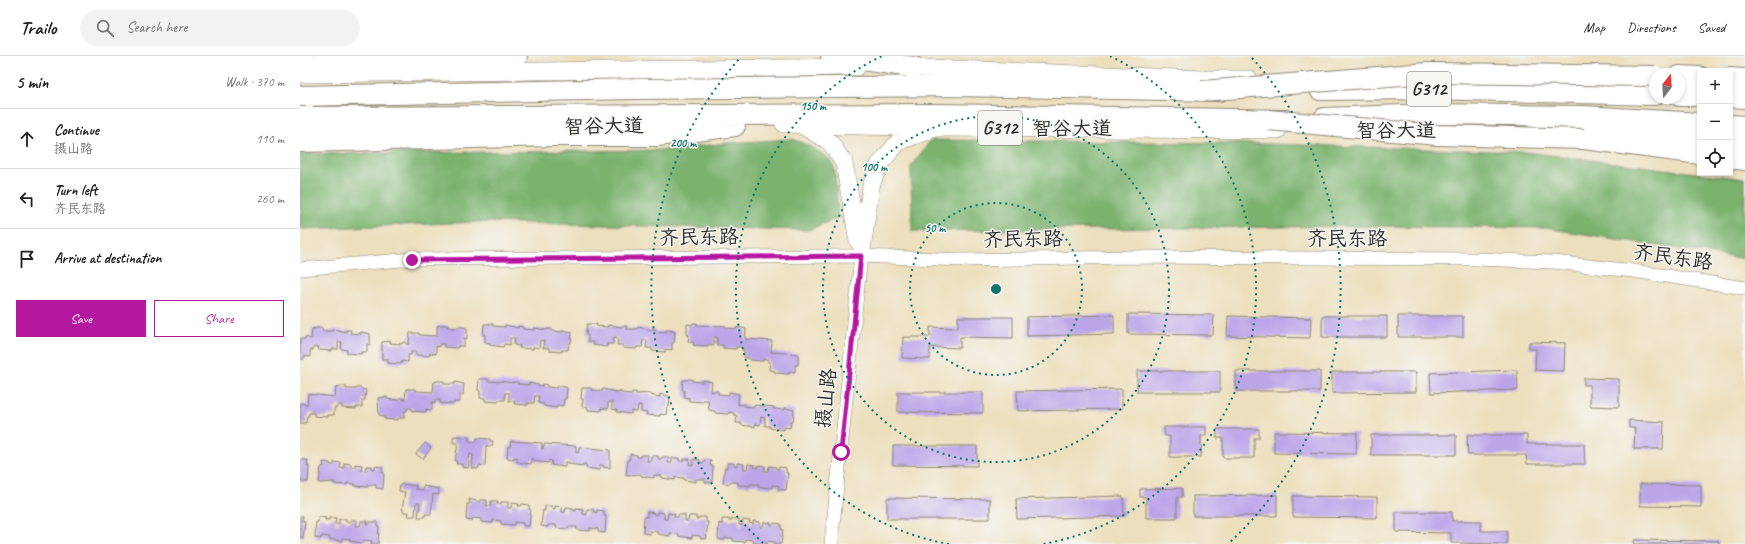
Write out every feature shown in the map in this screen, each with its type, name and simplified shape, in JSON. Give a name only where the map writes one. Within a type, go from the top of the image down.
[{"type":"highway","points":[[300,64],[517,56]]},
{"type":"highway","points":[[831,56],[914,67]]},
{"type":"highway","points":[[1202,91],[1427,74],[1649,76]]},
{"type":"highway","points":[[1685,76],[1697,77]]},
{"type":"highway","points":[[1733,78],[1745,79]]},
{"type":"highway","name":"智谷大道","points":[[300,96],[626,89],[956,86],[1202,91],[1428,89],[1649,95]]},
{"type":"highway","points":[[1685,96],[1697,96]]},
{"type":"highway","points":[[1733,97],[1745,98]]},
{"type":"highway","name":"智谷大道","points":[[300,117],[938,114],[1268,120],[1430,114],[1584,116],[1697,123]]},
{"type":"highway","name":"G312","points":[[1268,120],[1438,135],[1584,139],[1697,149]]},
{"type":"highway","points":[[300,142],[554,136],[657,136],[745,124]]},
{"type":"highway","points":[[1733,125],[1745,126]]},
{"type":"highway","points":[[1584,139],[1697,154]]},
{"type":"highway","points":[[1733,152],[1745,153]]},
{"type":"highway","points":[[1733,158],[1745,160]]},
{"type":"main road","name":"G312","points":[[300,74],[786,66],[914,67],[1201,79],[1593,83],[1649,88]]},
{"type":"main road","points":[[1685,91],[1697,92]]},
{"type":"main road","points":[[1733,94],[1745,95]]},
{"type":"main road","name":"智谷大道","points":[[300,129],[745,124],[940,128],[1346,130],[1584,128],[1697,139]]},
{"type":"main road","points":[[801,124],[830,142],[844,163],[861,256]]},
{"type":"main road","points":[[861,256],[871,186],[879,165],[899,141],[940,128]]},
{"type":"main road","points":[[1733,142],[1745,143]]},
{"type":"street","name":"齐民东路","points":[[300,269],[412,260],[861,256],[964,260],[1129,257],[1477,259],[1552,262],[1633,271],[1745,288]]},
{"type":"street","name":"摄山路","points":[[831,544],[861,256]]},
{"type":"green space","points":[[792,139],[809,146],[826,156],[833,165],[834,169],[838,218],[808,230],[480,222],[300,229],[300,154],[669,150],[727,143]]},
{"type":"green space","points":[[931,140],[1235,143],[1526,152],[1697,173],[1697,176],[1721,176],[1745,179],[1745,259],[1545,228],[1370,226],[912,231],[911,166]]},
{"type":"building","points":[[1128,314],[1214,315],[1213,335],[1128,334]]},
{"type":"building","points":[[1114,315],[1114,334],[1027,336],[1027,317]]},
{"type":"building","points":[[1228,316],[1311,318],[1310,338],[1227,336]]},
{"type":"building","points":[[1322,316],[1387,316],[1387,337],[1322,337]]},
{"type":"building","points":[[1398,316],[1463,316],[1463,337],[1398,337]]},
{"type":"building","points":[[958,317],[1013,317],[1013,338],[960,337],[960,348],[930,347],[930,359],[902,358],[903,337],[930,337],[930,327],[958,328]]},
{"type":"building","points":[[693,323],[697,323],[697,325],[726,326],[726,328],[737,329],[737,327],[746,329],[745,339],[772,341],[771,352],[798,354],[798,365],[795,365],[795,372],[789,372],[789,374],[775,373],[775,371],[769,370],[770,362],[768,362],[768,359],[763,359],[763,361],[749,360],[749,358],[744,357],[744,350],[742,350],[742,347],[736,347],[736,349],[723,348],[723,345],[717,345],[717,337],[714,337],[714,345],[693,345],[694,342],[688,342],[689,335],[687,335],[687,324],[692,325]]},
{"type":"building","points":[[484,324],[493,324],[493,326],[505,327],[505,325],[518,328],[518,326],[523,327],[523,329],[534,330],[534,328],[547,330],[552,329],[552,331],[562,332],[563,330],[572,332],[571,343],[569,343],[568,350],[562,350],[562,352],[549,351],[549,348],[543,348],[544,341],[540,340],[539,348],[533,347],[533,349],[519,348],[520,346],[514,345],[515,338],[510,338],[510,345],[504,344],[503,347],[490,345],[490,343],[485,342],[485,335],[483,335]]},
{"type":"building","points":[[587,324],[597,324],[596,326],[608,327],[608,325],[622,327],[627,326],[626,329],[637,329],[638,327],[666,332],[666,330],[670,330],[675,332],[674,343],[672,343],[672,350],[665,349],[665,352],[652,351],[652,348],[646,348],[647,340],[643,340],[642,347],[637,347],[636,349],[623,348],[623,345],[617,345],[618,338],[614,337],[613,344],[607,344],[607,347],[593,345],[593,342],[588,342],[588,335],[586,335]]},
{"type":"building","points":[[448,325],[447,327],[458,328],[458,326],[467,328],[467,339],[464,338],[464,346],[458,346],[457,348],[444,347],[444,344],[439,344],[439,347],[436,346],[436,354],[430,353],[429,356],[416,355],[416,352],[411,352],[411,355],[408,355],[408,362],[402,361],[401,364],[388,363],[388,359],[382,359],[382,342],[391,341],[390,343],[402,344],[403,342],[406,342],[406,344],[409,344],[410,333],[437,336],[437,326]]},
{"type":"building","points":[[322,328],[322,331],[333,331],[333,329],[346,332],[346,330],[351,330],[350,333],[361,334],[361,332],[370,334],[370,345],[367,344],[367,352],[361,352],[361,354],[347,353],[347,350],[341,349],[342,342],[338,342],[338,349],[332,349],[332,351],[318,350],[319,347],[313,347],[313,350],[310,350],[310,357],[304,356],[304,359],[300,359],[300,339],[305,339],[305,337],[311,339],[312,329]]},
{"type":"building","points":[[1529,342],[1565,343],[1564,371],[1535,370],[1536,349],[1529,349]]},
{"type":"building","points":[[1517,370],[1518,390],[1431,393],[1430,373]]},
{"type":"building","points":[[1137,371],[1220,371],[1220,392],[1137,392]]},
{"type":"building","points":[[1236,371],[1320,371],[1320,391],[1236,391]]},
{"type":"building","points":[[1332,372],[1416,372],[1416,392],[1332,393]]},
{"type":"building","points":[[1584,378],[1619,379],[1619,407],[1590,406],[1590,385],[1584,385]]},
{"type":"building","points":[[479,379],[513,383],[518,382],[518,384],[529,385],[529,383],[542,386],[543,384],[547,385],[547,387],[557,388],[558,386],[562,386],[567,388],[566,399],[564,399],[563,406],[557,405],[557,408],[544,406],[544,404],[538,403],[539,396],[535,396],[534,403],[528,403],[528,405],[514,404],[515,401],[509,401],[509,393],[505,393],[505,400],[499,400],[498,402],[485,401],[485,398],[480,398],[480,391],[478,390]]},
{"type":"building","points":[[692,379],[692,381],[703,382],[703,380],[712,382],[711,392],[718,391],[718,394],[729,395],[729,392],[739,394],[738,405],[745,404],[744,406],[755,407],[755,405],[774,407],[773,409],[785,410],[785,408],[794,410],[793,421],[791,421],[790,428],[784,427],[784,430],[770,428],[770,426],[765,426],[765,418],[761,417],[760,425],[755,424],[755,427],[741,425],[741,423],[736,423],[737,416],[734,415],[734,413],[715,413],[715,411],[709,410],[708,400],[703,400],[703,402],[689,401],[689,398],[684,397],[684,390],[682,390],[683,380]]},
{"type":"building","points":[[444,381],[444,384],[455,384],[455,382],[464,384],[463,395],[460,394],[460,402],[454,402],[454,404],[440,403],[440,400],[435,400],[435,403],[432,402],[432,410],[426,409],[426,412],[412,411],[412,408],[407,408],[404,418],[398,418],[398,420],[384,419],[384,416],[379,415],[378,398],[387,397],[387,399],[399,400],[399,398],[403,398],[403,400],[405,400],[406,389],[433,392],[434,382]]},
{"type":"building","points":[[346,386],[346,389],[361,388],[366,390],[365,400],[362,400],[362,407],[356,407],[356,409],[342,408],[342,405],[337,405],[337,408],[334,408],[334,415],[328,415],[328,417],[314,416],[314,413],[309,413],[306,423],[300,423],[300,405],[301,403],[307,405],[308,394],[335,397],[336,387]]},
{"type":"building","points":[[582,388],[591,388],[591,390],[602,391],[603,389],[616,392],[621,391],[621,393],[632,394],[632,392],[636,392],[636,394],[650,393],[650,395],[660,397],[660,394],[665,395],[670,397],[669,407],[667,407],[666,415],[660,414],[660,416],[646,415],[647,413],[641,412],[641,405],[638,405],[637,412],[631,411],[631,414],[617,412],[617,410],[612,409],[612,402],[608,402],[608,409],[601,408],[601,411],[588,410],[588,407],[582,407]]},
{"type":"building","points":[[1122,389],[1122,409],[1018,411],[1017,391]]},
{"type":"building","points":[[898,392],[983,392],[983,413],[898,412]]},
{"type":"building","points":[[1629,420],[1664,422],[1663,449],[1634,449],[1635,428],[1629,428]]},
{"type":"building","points":[[1164,427],[1206,427],[1206,436],[1201,436],[1201,457],[1170,457],[1170,436],[1165,436]]},
{"type":"building","points":[[1217,429],[1259,429],[1259,438],[1254,438],[1254,458],[1223,458],[1223,438],[1217,438]]},
{"type":"building","points":[[1274,432],[1357,433],[1356,454],[1274,453]]},
{"type":"building","points":[[1371,435],[1456,435],[1456,455],[1371,455]]},
{"type":"building","points":[[1467,435],[1527,435],[1527,444],[1584,444],[1585,464],[1527,464],[1526,455],[1468,455]]},
{"type":"building","points":[[453,437],[469,437],[469,441],[476,442],[477,438],[490,439],[490,441],[493,441],[492,446],[486,446],[485,466],[479,465],[478,469],[472,468],[473,455],[470,454],[468,468],[462,467],[462,464],[456,464],[457,461],[455,461],[458,443],[453,443]]},
{"type":"building","points":[[511,441],[542,443],[542,449],[544,444],[576,446],[576,452],[578,453],[579,447],[610,450],[610,468],[600,465],[600,470],[586,468],[586,464],[583,464],[583,466],[569,464],[569,462],[565,462],[565,467],[551,465],[552,461],[549,460],[548,463],[534,461],[534,459],[531,459],[531,464],[517,462],[517,458],[507,458],[508,446],[510,447]]},
{"type":"building","points":[[425,443],[431,448],[423,459],[416,454]]},
{"type":"building","points":[[893,446],[977,446],[977,466],[893,465]]},
{"type":"building","points":[[630,454],[637,455],[637,457],[640,457],[641,455],[648,455],[647,461],[651,461],[651,456],[658,456],[658,459],[661,459],[662,457],[669,457],[668,463],[672,463],[672,458],[679,458],[679,461],[683,461],[683,459],[690,459],[689,464],[693,465],[693,459],[700,460],[700,463],[704,463],[704,460],[711,461],[710,466],[713,466],[712,483],[705,482],[705,479],[696,479],[696,482],[675,477],[675,480],[654,475],[654,478],[641,476],[641,474],[626,475]]},
{"type":"building","points":[[300,460],[308,460],[308,482],[301,482]]},
{"type":"building","points":[[323,462],[330,463],[330,465],[334,465],[334,462],[341,463],[340,468],[344,469],[344,463],[351,464],[351,467],[355,467],[355,464],[362,465],[361,470],[365,471],[366,466],[372,466],[372,469],[375,469],[375,466],[383,467],[383,489],[376,488],[376,485],[368,485],[368,487],[355,486],[355,484],[347,483],[347,485],[334,484],[334,482],[319,483],[321,467],[324,467]]},
{"type":"building","points":[[727,463],[734,463],[734,465],[737,466],[737,463],[744,464],[744,469],[747,469],[748,464],[755,465],[754,467],[758,468],[758,465],[765,466],[765,471],[768,471],[769,466],[776,467],[776,469],[779,467],[786,468],[786,473],[788,473],[786,490],[778,489],[779,486],[772,485],[772,488],[758,487],[759,484],[750,484],[750,486],[738,485],[738,482],[730,482],[730,484],[723,483]]},
{"type":"building","points":[[1640,484],[1701,485],[1701,507],[1640,506]]},
{"type":"building","points":[[400,485],[416,486],[415,489],[423,490],[423,486],[439,489],[439,495],[433,494],[431,514],[425,514],[425,517],[418,517],[420,503],[416,503],[415,516],[408,516],[409,512],[403,512],[402,509],[405,492],[399,491]]},
{"type":"building","points":[[1182,488],[1182,497],[1177,497],[1177,518],[1146,518],[1146,497],[1140,497],[1140,489]]},
{"type":"building","points":[[1277,495],[1277,516],[1193,516],[1193,496]]},
{"type":"building","points":[[1123,496],[1124,516],[1017,519],[1016,499]]},
{"type":"building","points":[[1293,496],[1377,497],[1377,518],[1293,517]]},
{"type":"building","points":[[887,498],[990,499],[990,519],[887,519]]},
{"type":"building","points":[[469,499],[480,502],[480,500],[487,500],[487,506],[490,506],[491,501],[498,501],[497,504],[501,504],[501,502],[508,502],[508,508],[511,508],[512,503],[519,504],[518,506],[521,506],[522,504],[529,505],[529,509],[531,510],[529,526],[523,526],[523,523],[515,522],[514,525],[501,524],[501,521],[493,520],[493,523],[481,522],[481,519],[473,518],[472,521],[466,520],[467,504],[470,504]]},
{"type":"building","points":[[545,506],[552,506],[552,508],[555,509],[555,506],[562,507],[562,512],[565,512],[566,507],[573,508],[573,510],[576,511],[576,508],[583,509],[583,514],[587,515],[587,509],[594,510],[594,512],[597,513],[597,510],[604,511],[604,516],[606,516],[605,533],[598,532],[598,529],[590,528],[590,531],[577,530],[577,527],[569,527],[568,529],[556,528],[556,525],[548,525],[548,527],[541,526]]},
{"type":"building","points":[[647,512],[654,513],[654,515],[657,515],[657,512],[664,513],[664,519],[667,519],[668,513],[675,514],[674,517],[678,517],[678,515],[685,515],[685,521],[688,521],[689,516],[696,516],[696,519],[699,517],[706,517],[706,522],[708,522],[706,539],[700,538],[700,536],[692,535],[692,538],[670,533],[670,536],[650,531],[650,534],[643,533],[644,517],[647,517]]},
{"type":"building","points":[[1396,512],[1452,512],[1452,521],[1481,521],[1481,531],[1507,531],[1507,544],[1451,543],[1451,533],[1396,532]]},
{"type":"building","points":[[300,516],[303,516],[302,521],[305,521],[303,538],[300,537]]},
{"type":"building","points":[[319,517],[326,518],[325,520],[329,520],[329,518],[336,518],[335,524],[339,524],[339,519],[346,519],[346,522],[350,522],[350,520],[357,520],[356,526],[360,526],[361,521],[368,521],[367,524],[370,524],[370,522],[378,522],[378,544],[371,544],[372,541],[364,540],[363,543],[342,538],[342,541],[321,536],[321,539],[315,538],[316,522],[318,522]]},
{"type":"building","points":[[722,519],[729,519],[729,521],[732,521],[732,519],[739,519],[739,525],[742,525],[743,520],[750,521],[749,523],[753,524],[753,521],[760,522],[760,527],[763,527],[764,522],[771,523],[771,525],[774,523],[781,524],[781,529],[783,529],[781,544],[775,544],[775,542],[767,541],[767,544],[753,543],[754,540],[745,539],[745,542],[733,541],[733,538],[725,538],[725,540],[718,539],[719,523],[722,524]]},
{"type":"building","points":[[1634,540],[1719,541],[1719,544],[1634,544]]},
{"type":"route","points":[[412,260],[861,256],[841,452]]}]
